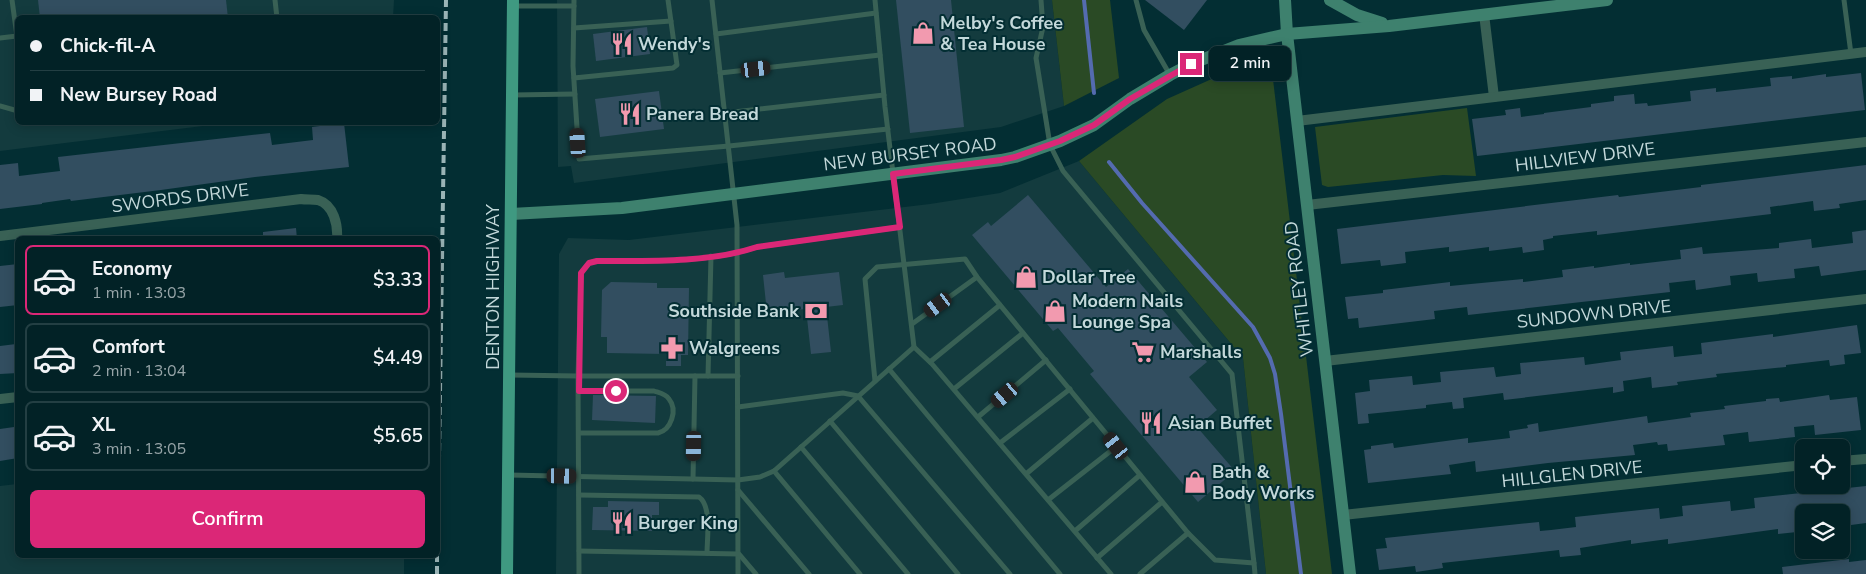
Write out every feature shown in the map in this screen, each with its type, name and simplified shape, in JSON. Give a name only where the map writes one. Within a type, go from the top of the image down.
[{"type":"main road","name":"DENTON HIGHWAY","points":[[507,574],[513,3]]},
{"type":"street","name":"WHITLEY ROAD","points":[[1285,0],[1287,34],[1350,574]]},
{"type":"street","points":[[1330,0],[1357,15],[1389,26]]},
{"type":"street","name":"NEW BURSEY ROAD","points":[[511,214],[622,208],[1001,160],[1050,145],[1094,125],[1130,99],[1170,75],[1191,64],[1239,45],[1287,34],[1389,26],[1607,0]]},
{"type":"street","points":[[1484,14],[1494,97]]},
{"type":"street","points":[[1297,121],[1866,52]]},
{"type":"street","name":"HILLVIEW DRIVE","points":[[1307,205],[1866,142]]},
{"type":"street","name":"SWORDS DRIVE","points":[[0,236],[301,199],[319,200],[332,211],[338,231],[337,236]]},
{"type":"street","name":"SUNDOWN DRIVE","points":[[1325,360],[1866,299]]},
{"type":"street","points":[[0,399],[15,397]]},
{"type":"street","points":[[1850,460],[1866,459]]},
{"type":"street","name":"HILLGLEN DRIVE","points":[[1343,516],[1795,466]]},
{"type":"lane","points":[[12,0],[15,27]]},
{"type":"lane","points":[[274,0],[276,15]]},
{"type":"lane","points":[[574,78],[672,68],[677,65],[668,0]]},
{"type":"lane","points":[[712,0],[738,226],[738,574]]},
{"type":"lane","points":[[875,0],[884,95],[914,347],[930,362],[978,417],[1111,574]]},
{"type":"lane","points":[[1041,0],[1043,27],[1036,58],[1050,145],[1063,171],[1232,374],[1255,574]]},
{"type":"lane","points":[[1136,0],[1144,30],[1170,75]]},
{"type":"lane","points":[[1844,0],[1851,54]]},
{"type":"lane","points":[[513,3],[574,3],[574,78],[579,159],[729,146],[888,129]]},
{"type":"lane","points":[[716,34],[876,13]]},
{"type":"lane","points":[[574,28],[671,21]]},
{"type":"lane","points":[[0,38],[15,36]]},
{"type":"lane","points":[[720,73],[880,55]]},
{"type":"lane","points":[[513,95],[575,94]]},
{"type":"lane","points":[[725,113],[884,95]]},
{"type":"lane","points":[[0,106],[15,110]]},
{"type":"lane","points":[[579,574],[578,376],[581,273],[584,267],[589,263],[597,261],[656,261],[738,254],[757,247],[900,227]]},
{"type":"lane","points":[[708,376],[711,256]]},
{"type":"lane","points":[[875,381],[865,279],[876,267],[965,259],[977,277],[1188,533],[1215,560],[1254,563]]},
{"type":"lane","points":[[912,324],[977,277]]},
{"type":"lane","points":[[930,362],[1000,305]]},
{"type":"lane","points":[[954,390],[1023,333]]},
{"type":"lane","points":[[508,475],[738,480],[760,477],[774,470],[914,347]]},
{"type":"lane","points":[[978,417],[1046,360]]},
{"type":"lane","points":[[889,369],[1060,574]]},
{"type":"lane","points":[[510,375],[738,376]]},
{"type":"lane","points":[[694,479],[695,376]]},
{"type":"lane","points":[[1000,443],[1070,389]]},
{"type":"lane","points":[[579,391],[654,392],[665,395],[671,400],[672,406],[672,417],[669,427],[664,432],[579,433]]},
{"type":"lane","points":[[738,407],[843,393],[858,396],[1010,574]]},
{"type":"lane","points":[[1026,474],[1093,418]]},
{"type":"lane","points":[[830,421],[958,574]]},
{"type":"lane","points":[[1048,500],[1116,446]]},
{"type":"lane","points":[[800,447],[908,574]]},
{"type":"lane","points":[[774,470],[860,574]]},
{"type":"lane","points":[[1075,531],[1140,474]]},
{"type":"lane","points":[[738,490],[809,574]]},
{"type":"lane","points":[[579,495],[699,497],[703,500],[707,509],[706,553]]},
{"type":"lane","points":[[1097,558],[1162,502]]},
{"type":"lane","points":[[1140,574],[1188,533]]},
{"type":"lane","points":[[579,551],[739,554],[756,574]]},
{"type":"shaded area","points":[[0,0],[394,0],[393,15],[15,15],[15,125],[211,125],[0,151]]},
{"type":"shaded area","points":[[557,0],[1052,0],[1064,106],[1001,127],[574,183],[571,166],[558,167]]},
{"type":"shaded area","points":[[1079,161],[1243,358],[1266,574],[556,574],[559,254],[568,238],[629,240],[930,204],[1000,193]]},
{"type":"shaded area","points":[[15,484],[15,558],[404,558],[404,574],[0,574],[0,486]]},
{"type":"green space","points":[[1052,0],[1110,0],[1119,78],[1064,106]]},
{"type":"green space","points":[[1260,65],[1272,71],[1332,574],[1266,574],[1243,358],[1079,161],[1167,99],[1234,69]]},
{"type":"green space","points":[[1467,108],[1476,176],[1443,175],[1328,187],[1322,185],[1315,127]]},
{"type":"building","points":[[38,0],[226,0],[228,15],[40,15]]},
{"type":"building","points":[[896,0],[951,0],[964,127],[910,133]]},
{"type":"building","points":[[1145,0],[1207,0],[1184,30]]},
{"type":"building","name":"Wendy's","points":[[647,27],[650,54],[596,61],[593,34]]},
{"type":"building","points":[[1861,73],[1865,110],[1477,156],[1472,119],[1506,115],[1505,110],[1520,108],[1521,117],[1591,107],[1591,104],[1614,101],[1614,96],[1634,94],[1635,104],[1647,103],[1648,106],[1691,101],[1690,91],[1716,88],[1716,92],[1771,86],[1770,78],[1792,76],[1792,79],[1826,74],[1826,77]]},
{"type":"building","name":"Panera Bread","points":[[659,91],[664,129],[600,137],[595,99]]},
{"type":"building","points":[[344,125],[349,167],[71,201],[70,199],[0,209],[0,165],[18,163],[19,176],[60,171],[58,157],[270,133],[272,145],[313,140],[312,127]]},
{"type":"building","points":[[1866,165],[1866,200],[1839,204],[1840,208],[1814,211],[1813,201],[1770,207],[1771,214],[1597,235],[1597,231],[1553,236],[1553,238],[1543,240],[1544,250],[1523,253],[1522,247],[1489,251],[1489,247],[1449,252],[1449,247],[1405,252],[1406,263],[1381,266],[1380,260],[1341,264],[1337,229],[1618,195],[1619,197]]},
{"type":"building","points":[[1028,195],[1106,287],[1128,269],[1207,362],[1189,377],[1217,410],[1197,427],[1235,471],[1198,502],[1090,374],[1094,371],[1058,328],[1053,331],[972,235],[988,222],[991,226]]},
{"type":"building","points":[[296,228],[297,236],[263,236],[263,232]]},
{"type":"building","points":[[1866,230],[1866,270],[1821,276],[1819,266],[1794,269],[1795,278],[1758,282],[1757,273],[1730,276],[1731,285],[1696,290],[1695,280],[1669,283],[1670,292],[1468,315],[1467,307],[1434,311],[1435,319],[1359,328],[1358,318],[1348,319],[1345,297],[1383,293],[1383,290],[1450,282],[1450,286],[1523,279],[1523,282],[1563,277],[1562,270],[1681,259],[1680,250],[1702,247],[1703,254],[1779,248],[1779,243],[1811,239],[1812,248],[1853,243],[1852,232]]},
{"type":"building","points":[[15,264],[15,305],[0,307],[0,266]]},
{"type":"building","name":"Southside Bank","points":[[784,272],[785,278],[839,272],[843,305],[826,307],[831,352],[811,354],[806,309],[767,313],[763,275]]},
{"type":"building","name":"Walgreens","points":[[611,282],[657,283],[657,288],[689,288],[688,355],[681,355],[681,366],[666,366],[666,354],[607,353],[607,337],[601,337],[602,290]]},
{"type":"building","points":[[1857,325],[1861,353],[1844,355],[1845,364],[1830,366],[1829,360],[1786,365],[1786,367],[1716,374],[1717,377],[1677,382],[1678,385],[1652,388],[1651,377],[1623,381],[1624,391],[1613,393],[1613,387],[1504,400],[1503,393],[1463,398],[1464,408],[1453,409],[1452,402],[1426,405],[1426,408],[1368,414],[1369,423],[1358,424],[1355,393],[1370,391],[1369,380],[1412,376],[1413,385],[1441,382],[1440,372],[1494,367],[1496,377],[1521,374],[1520,363],[1584,357],[1585,365],[1621,360],[1620,352],[1673,346],[1674,357],[1702,354],[1701,343],[1773,334],[1773,337]]},
{"type":"building","points":[[15,344],[15,373],[0,374],[0,346]]},
{"type":"building","points":[[593,395],[656,396],[655,423],[592,420]]},
{"type":"building","points":[[1829,395],[1830,400],[1857,397],[1861,430],[1815,435],[1814,425],[1794,427],[1795,437],[1749,442],[1748,432],[1723,435],[1725,445],[1668,451],[1667,444],[1658,445],[1657,442],[1633,445],[1635,455],[1476,472],[1475,461],[1449,465],[1451,474],[1368,483],[1364,450],[1371,449],[1371,446],[1393,443],[1394,448],[1468,438],[1468,443],[1510,438],[1509,431],[1528,428],[1527,425],[1538,423],[1539,432],[1647,416],[1648,423],[1691,417],[1690,413],[1725,409],[1724,406],[1766,401],[1766,399],[1779,398],[1780,402]]},
{"type":"building","points":[[15,428],[15,458],[0,461],[0,429]]},
{"type":"building","points":[[1866,486],[1866,523],[1851,525],[1850,504],[1795,504],[1795,532],[1778,534],[1778,529],[1668,544],[1668,539],[1631,544],[1631,540],[1580,548],[1581,555],[1560,557],[1559,550],[1442,563],[1443,568],[1416,572],[1415,566],[1379,570],[1376,549],[1387,548],[1385,538],[1539,522],[1540,531],[1551,530],[1576,527],[1575,517],[1659,508],[1660,519],[1683,516],[1682,506],[1730,501],[1731,511],[1755,508],[1754,498],[1795,494],[1850,494],[1850,488]]},
{"type":"building","name":"Burger King","points":[[608,501],[659,502],[659,515],[652,515],[652,531],[592,530],[593,507],[608,507]]},
{"type":"building","points":[[1849,559],[1849,562],[1866,560],[1866,574],[1783,574],[1782,567]]},
{"type":"waterway","points":[[1084,0],[1094,93]]},
{"type":"waterway","points":[[1109,162],[1142,203],[1253,327],[1270,358],[1275,374],[1281,414],[1301,574]]},
{"type":"railway","points":[[440,392],[446,0]]},
{"type":"railway","points":[[437,558],[437,574]]},
{"type":"place","name":"Melby's Coffee & Tea House","points":[[923,33]]},
{"type":"place","name":"Wendy's","points":[[622,44]]},
{"type":"place","name":"Panera Bread","points":[[630,114]]},
{"type":"place","name":"Dollar Tree","points":[[1026,277]]},
{"type":"place","name":"Southside Bank","points":[[816,311]]},
{"type":"place","name":"Modern Nails Lounge Spa","points":[[1055,311]]},
{"type":"place","name":"Walgreens","points":[[672,348]]},
{"type":"place","name":"Marshalls","points":[[1143,352]]},
{"type":"place","name":"Asian Buffet","points":[[1151,423]]},
{"type":"place","name":"Bath & Body Works","points":[[1195,482]]},
{"type":"place","name":"Burger King","points":[[622,523]]},
{"type":"route","points":[[616,391],[579,391],[581,273],[589,263],[597,261],[656,261],[738,254],[757,247],[900,227],[893,174],[1001,160],[1060,141],[1094,125],[1130,99],[1191,64]]}]
